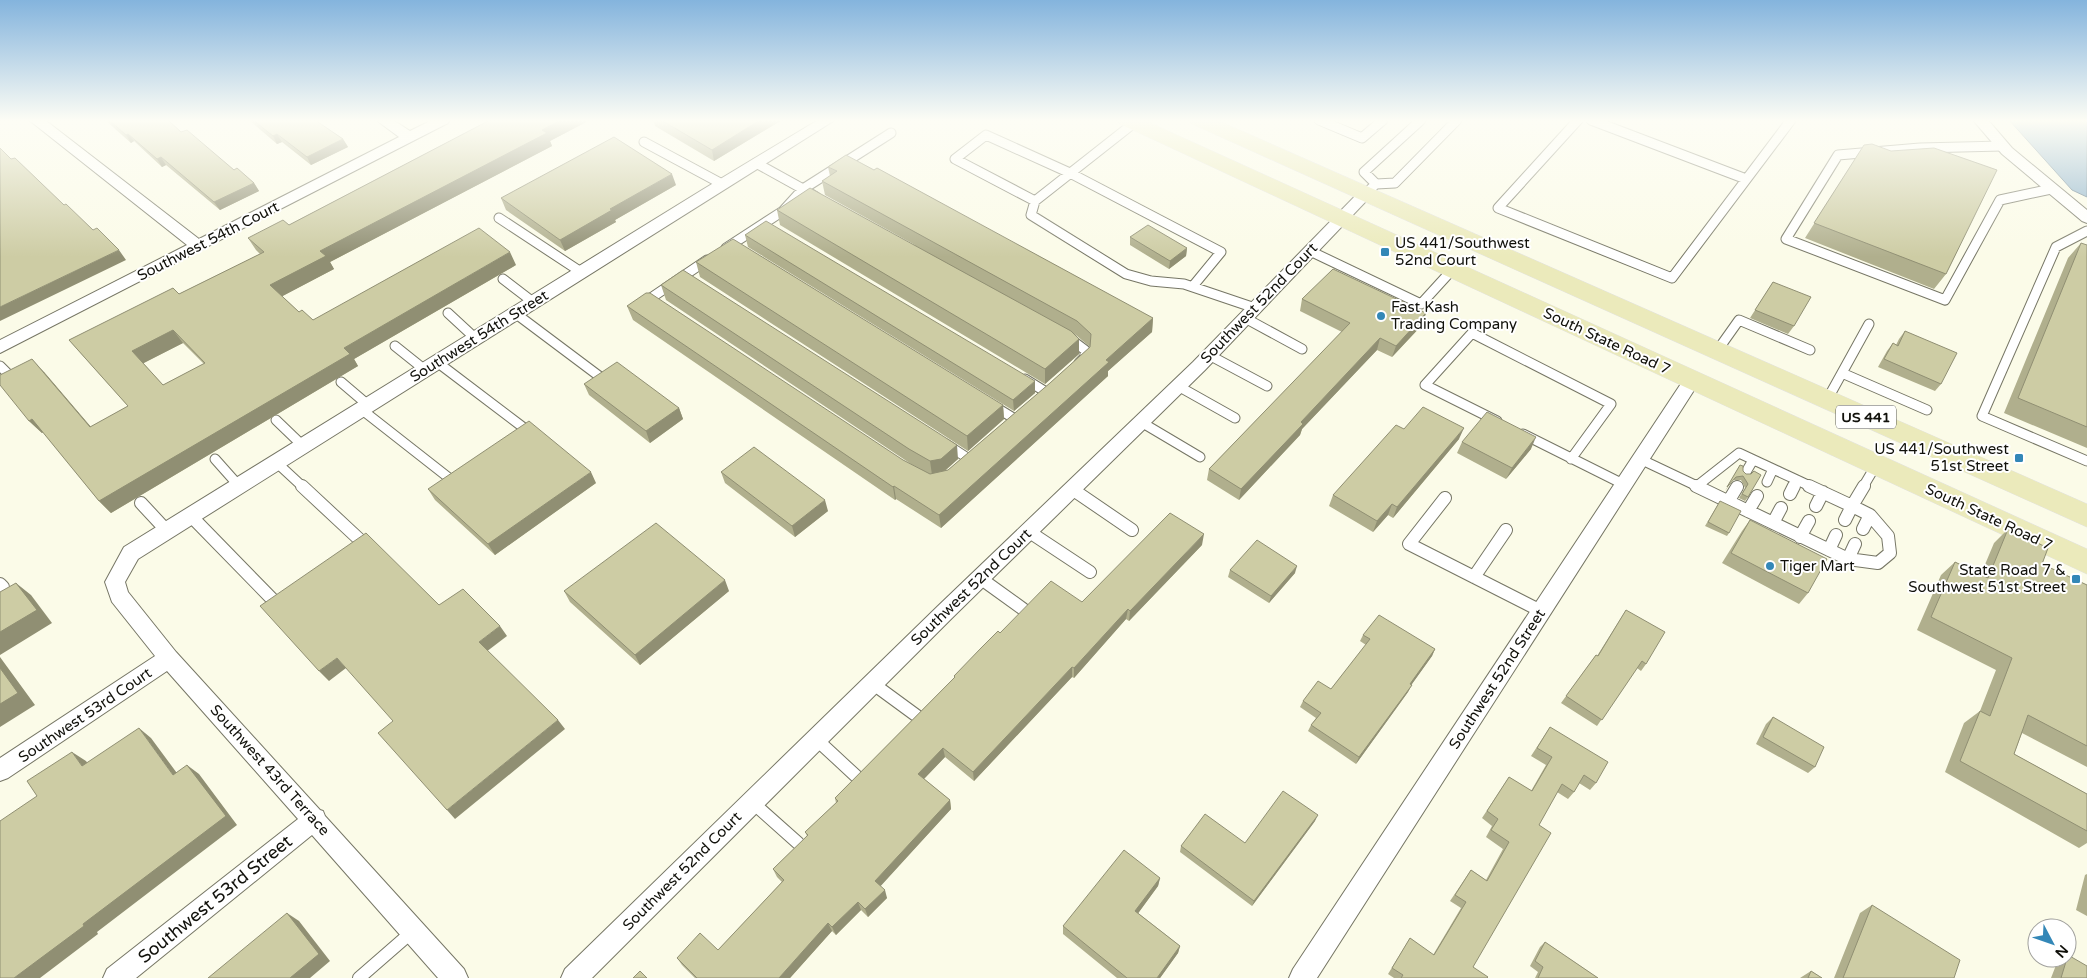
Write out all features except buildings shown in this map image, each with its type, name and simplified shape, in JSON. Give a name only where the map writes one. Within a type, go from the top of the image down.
[{"type":"main road","name":"South State Road 7","points":[[1225,166],[2087,562]]},
{"type":"main road","name":"US 441","points":[[1312,166],[1370,189],[1717,351],[2087,516]]},
{"type":"street","points":[[95,166],[198,246]]},
{"type":"street","name":"Southwest 54th Court","points":[[0,347],[354,166]]},
{"type":"street","name":"Southwest 54th Street","points":[[131,553],[752,166]]},
{"type":"street","points":[[2024,166],[2087,218]]},
{"type":"street","name":"Southwest 52nd Court","points":[[574,978],[872,683],[1210,355],[1370,189]]},
{"type":"street","name":"Southwest 52nd Street","points":[[1302,978],[1692,380]]},
{"type":"street","name":"Southwest 43rd Terrace","points":[[131,553],[115,582],[119,596],[169,658],[455,978]]},
{"type":"street","name":"Southwest 53rd Court","points":[[0,771],[169,658]]},
{"type":"street","name":"Southwest 53rd Street","points":[[116,978],[314,819]]},
{"type":"lane","points":[[688,166],[722,184]]},
{"type":"lane","points":[[761,166],[824,202]]},
{"type":"lane","points":[[638,306],[656,300],[736,247],[764,223],[783,211],[803,189],[840,166]]},
{"type":"lane","points":[[968,166],[1035,201]]},
{"type":"lane","points":[[1054,166],[1222,252],[1193,286]]},
{"type":"lane","points":[[1079,166],[1035,201],[1031,215],[1126,274],[1151,281],[1193,286],[1250,313],[1302,349]]},
{"type":"lane","points":[[1371,166],[1364,172],[1370,189],[1395,183],[1412,166]]},
{"type":"lane","points":[[1537,166],[1498,208],[1672,278],[1756,166]]},
{"type":"lane","points":[[1711,166],[1746,179]]},
{"type":"lane","points":[[1831,166],[1786,239],[1945,300],[2000,200],[2051,189]]},
{"type":"lane","points":[[499,218],[581,272]]},
{"type":"lane","points":[[764,223],[773,228]]},
{"type":"lane","points":[[2087,231],[2070,238],[2056,247],[1982,416],[2087,461]]},
{"type":"lane","points":[[2070,238],[2081,245]]},
{"type":"lane","points":[[1310,250],[1422,304],[1452,270]]},
{"type":"lane","points":[[503,279],[533,302]]},
{"type":"lane","points":[[448,313],[475,338]]},
{"type":"lane","points":[[515,313],[599,376]]},
{"type":"lane","points":[[1717,351],[1738,320],[1810,350]]},
{"type":"lane","points":[[1827,400],[1869,324]]},
{"type":"lane","points":[[1057,331],[1085,350],[1085,357],[1070,370]]},
{"type":"lane","points":[[1572,458],[1611,404],[1472,333],[1425,385],[1623,484]]},
{"type":"lane","points":[[395,346],[431,366],[524,428]]},
{"type":"lane","points":[[1210,355],[1267,386]]},
{"type":"lane","points":[[0,366],[12,379]]},
{"type":"lane","points":[[1842,373],[1927,410]]},
{"type":"lane","points":[[1020,376],[1046,392]]},
{"type":"lane","points":[[341,382],[365,407],[449,478]]},
{"type":"lane","points":[[1178,386],[1236,418]]},
{"type":"lane","points":[[982,398],[1015,419]]},
{"type":"lane","points":[[276,420],[303,446]]},
{"type":"lane","points":[[1140,422],[1200,457]]},
{"type":"lane","points":[[935,438],[969,459]]},
{"type":"lane","points":[[1640,459],[1848,559],[1878,562],[1890,553],[1888,536],[1870,515],[1739,453],[1697,486]]},
{"type":"lane","points":[[215,459],[239,486]]},
{"type":"lane","points":[[1746,472],[1753,460]]},
{"type":"lane","points":[[276,462],[361,542]]},
{"type":"lane","points":[[1844,520],[1876,465]]},
{"type":"lane","points":[[1766,482],[1773,470]]},
{"type":"lane","points":[[1790,494],[1797,480]]},
{"type":"lane","points":[[1728,502],[1737,487]]},
{"type":"lane","points":[[1072,489],[1132,530]]},
{"type":"lane","points":[[1816,506],[1823,492]]},
{"type":"lane","points":[[1748,511],[1757,496]]},
{"type":"lane","points":[[1445,498],[1409,544],[1541,611]]},
{"type":"lane","points":[[141,503],[168,531]]},
{"type":"lane","points":[[1773,523],[1782,508]]},
{"type":"lane","points":[[1863,528],[1870,515]]},
{"type":"lane","points":[[191,516],[273,600]]},
{"type":"lane","points":[[1800,536],[1809,521]]},
{"type":"lane","points":[[1474,577],[1506,530]]},
{"type":"lane","points":[[1028,531],[1090,572]]},
{"type":"lane","points":[[1829,550],[1836,535]]},
{"type":"lane","points":[[1848,559],[1855,544]]},
{"type":"lane","points":[[980,578],[1023,609]]},
{"type":"lane","points":[[0,584],[3,587],[0,589]]},
{"type":"lane","points":[[872,683],[917,716]]},
{"type":"lane","points":[[816,739],[856,776]]},
{"type":"lane","points":[[752,802],[798,843]]},
{"type":"lane","points":[[359,978],[413,931]]},
{"type":"water","points":[[2050,166],[2087,166],[2087,197],[2072,190]]},
{"type":"place","name":"US 441/Southwest 52nd Court","points":[[1385,252]]},
{"type":"place","name":"Fast Kash Trading Company","points":[[1381,316]]},
{"type":"place","name":"US 441/Southwest 51st Street","points":[[2019,458]]},
{"type":"place","name":"Tiger Mart","points":[[1770,566]]},
{"type":"place","name":"State Road 7 & Southwest 51st Street","points":[[2076,579]]}]
